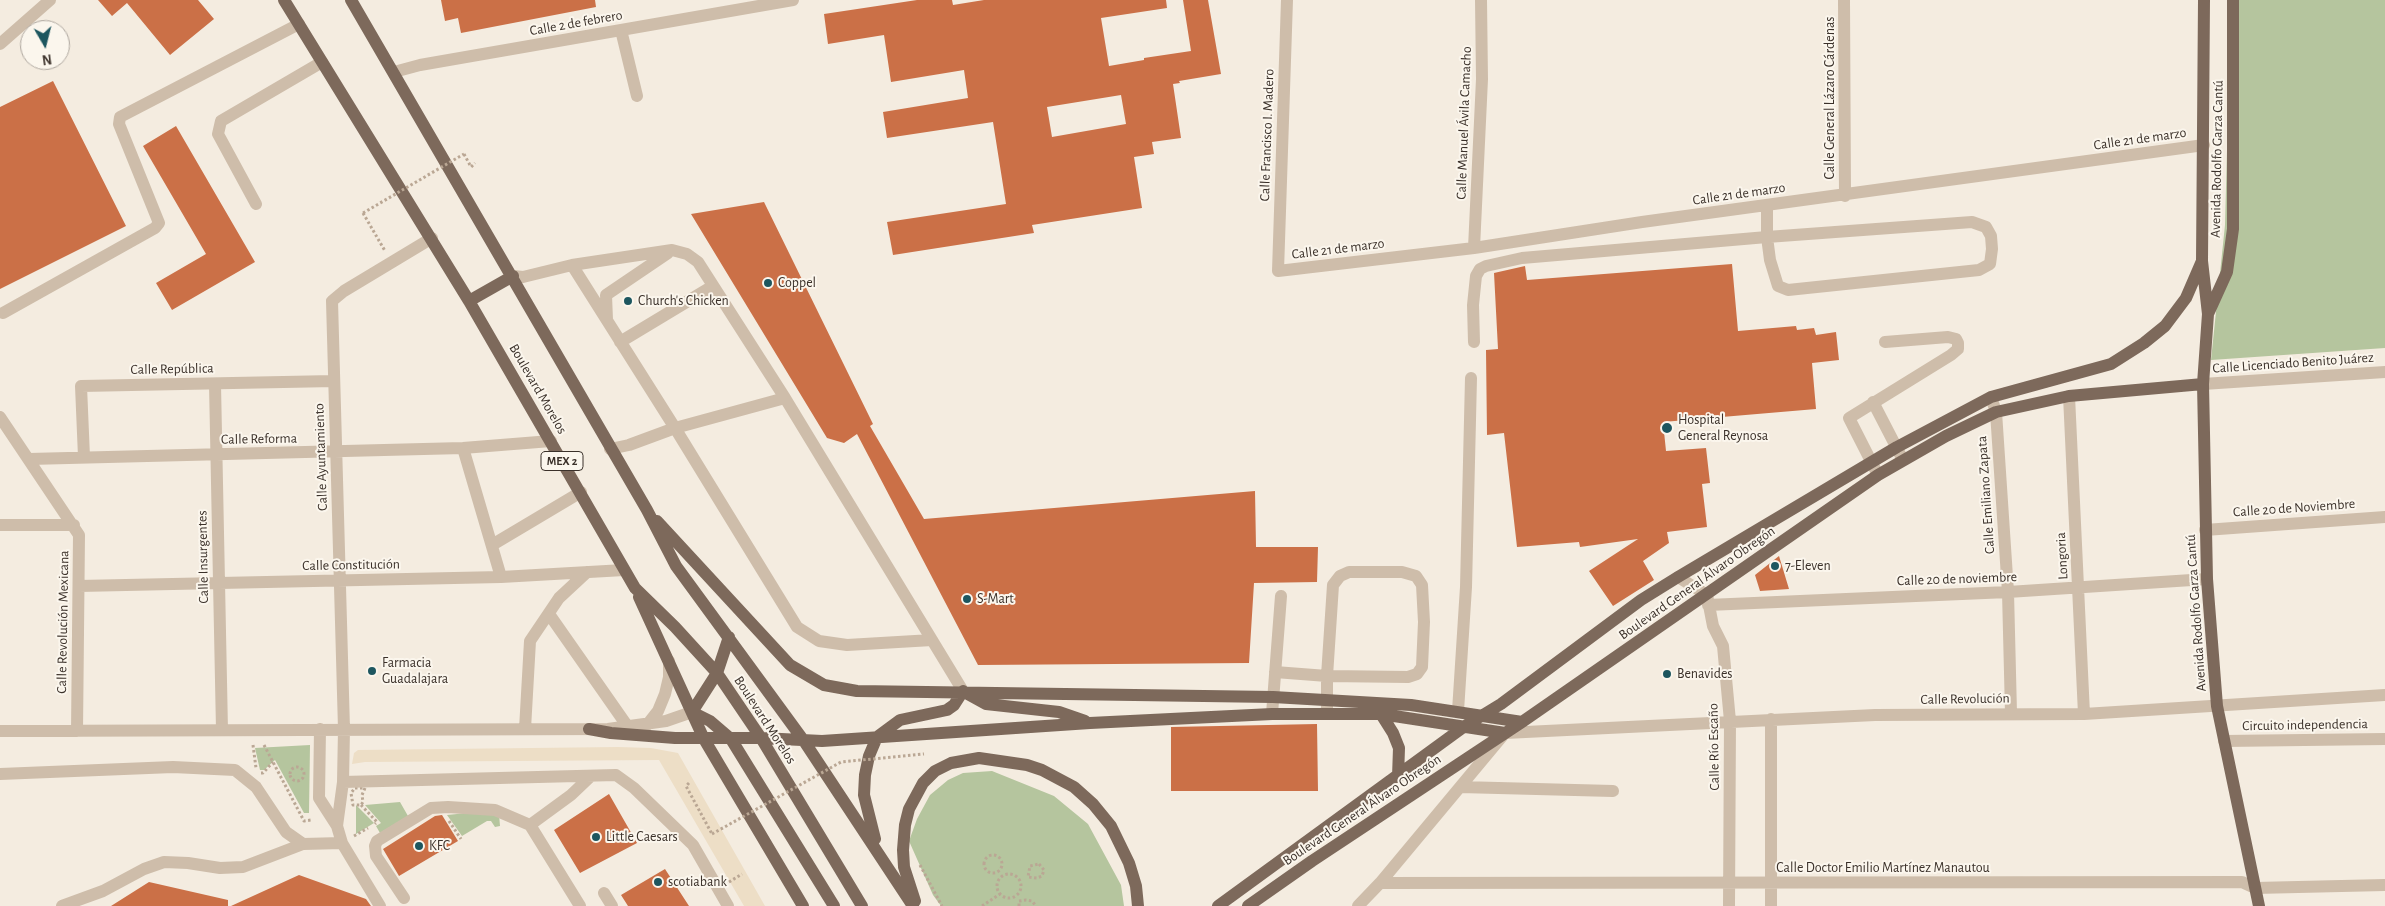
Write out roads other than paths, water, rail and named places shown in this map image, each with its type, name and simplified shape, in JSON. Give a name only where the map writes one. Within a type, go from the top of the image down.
[{"type":"main road","name":"Boulevard Morelos","points":[[284,0],[432,238],[635,588],[717,673],[761,738],[862,906]]},
{"type":"main road","name":"Boulevard Morelos","points":[[351,0],[647,510],[676,566],[703,606],[729,637],[804,741],[913,906]]},
{"type":"main road","name":"Avenida Rodolfo Garza Cantú","points":[[2204,0],[2202,262],[2208,314],[2203,384],[2207,579],[2217,706],[2259,906]]},
{"type":"main road","name":"Avenida Rodolfo Garza Cantú","points":[[2208,314],[2227,272],[2233,228],[2233,0]]},
{"type":"main road","name":"Boulevard General Álvaro Obregón","points":[[1218,906],[1398,777],[1465,726],[1641,600],[1678,576],[1897,447],[1991,396],[2111,364],[2144,343],[2165,326],[2186,298],[2202,262]]},
{"type":"main road","points":[[469,301],[512,276]]},
{"type":"main road","name":"Boulevard General Álvaro Obregón","points":[[1248,906],[1312,861],[1708,600],[1878,475],[1954,432],[1996,412],[2069,396],[2203,384]]},
{"type":"main road","points":[[647,510],[790,665],[824,685],[857,691],[963,691],[1273,697],[1327,707],[1505,733]]},
{"type":"main road","points":[[635,588],[704,738],[803,906]]},
{"type":"main road","points":[[692,712],[717,673],[729,637]]},
{"type":"main road","points":[[963,691],[986,704],[1059,712],[1090,723]]},
{"type":"main road","points":[[881,858],[872,831],[864,795],[865,775],[869,756],[877,737],[900,720],[947,710],[954,705],[963,691]]},
{"type":"main road","points":[[589,729],[645,736],[731,739],[761,738],[804,741],[1272,714],[1327,707],[1411,705],[1522,722]]},
{"type":"main road","points":[[692,712],[710,721],[731,739],[834,906]]},
{"type":"main road","points":[[1381,714],[1393,733],[1399,748],[1398,777]]},
{"type":"main road","points":[[917,906],[904,867],[905,825],[909,809],[923,783],[935,771],[951,763],[979,758],[1026,765],[1042,770],[1074,787],[1093,804],[1111,826],[1129,863],[1136,886],[1138,906]]},
{"type":"street","points":[[0,44],[50,0]]},
{"type":"street","name":"Calle 2 de febrero","points":[[394,72],[420,65],[793,0]]},
{"type":"street","name":"Calle Francisco I. Madero","points":[[1278,271],[1287,0]]},
{"type":"street","name":"Calle Manuel Ávila Camacho","points":[[1474,248],[1482,79],[1481,0]]},
{"type":"street","name":"Calle General Lázaro Cárdenas","points":[[1844,0],[1845,196]]},
{"type":"street","points":[[3,313],[155,228],[159,223],[119,124],[120,117],[299,24]]},
{"type":"street","points":[[621,30],[637,96]]},
{"type":"street","points":[[256,204],[218,134],[221,121],[322,62]]},
{"type":"street","name":"Calle 21 de marzo","points":[[1278,271],[1474,248],[1766,205],[1845,196],[2204,145]]},
{"type":"street","points":[[1474,342],[1473,305],[1476,276],[1480,269],[1522,258],[1768,237],[1972,222],[1986,227],[1991,236],[1990,264],[1979,270],[1788,290],[1778,286],[1775,278],[1768,237],[1766,205]]},
{"type":"street","name":"Calle Ayuntamiento","points":[[338,826],[343,782],[344,729],[332,301],[344,291],[432,238]]},
{"type":"street","points":[[512,276],[523,277],[572,265],[672,250],[687,254],[698,262],[785,398],[963,691]]},
{"type":"street","points":[[607,322],[606,295],[672,250]]},
{"type":"street","points":[[572,265],[798,627],[819,641],[847,645],[932,640]]},
{"type":"street","points":[[620,342],[713,286]]},
{"type":"street","points":[[1878,475],[1849,418],[1958,349],[1956,339],[1948,337],[1885,342]]},
{"type":"street","name":"Calle Licenciado Benito Juárez","points":[[2203,384],[2385,372]]},
{"type":"street","points":[[1458,711],[1466,587],[1471,378]]},
{"type":"street","name":"Calle República","points":[[84,457],[81,386],[334,381]]},
{"type":"street","name":"Calle Insurgentes","points":[[215,384],[222,730]]},
{"type":"street","name":"Calle Emiliano Zapata","points":[[1991,396],[1996,412],[2008,592],[2011,713]]},
{"type":"street","name":"Longoria","points":[[2069,396],[2084,714]]},
{"type":"street","points":[[610,449],[629,445],[675,428],[785,398]]},
{"type":"street","points":[[1873,402],[1903,460]]},
{"type":"street","name":"Calle Revolución Mexicana","points":[[0,417],[79,535],[77,731]]},
{"type":"street","name":"Calle Reforma","points":[[29,460],[463,448],[551,441]]},
{"type":"street","points":[[463,448],[501,577]]},
{"type":"street","points":[[492,545],[581,492]]},
{"type":"street","name":"Calle 20 de Noviembre","points":[[2205,530],[2385,517]]},
{"type":"street","points":[[0,525],[74,525]]},
{"type":"street","name":"Calle Constitución","points":[[79,586],[501,577],[624,570]]},
{"type":"street","points":[[525,729],[528,648],[564,592],[587,572]]},
{"type":"street","points":[[1275,672],[1327,676],[1408,677],[1417,674],[1422,667],[1424,622],[1422,585],[1416,576],[1402,572],[1349,572],[1340,576],[1333,585],[1327,676],[1327,707]]},
{"type":"street","points":[[1678,576],[1708,600]]},
{"type":"street","name":"Calle 20 de noviembre","points":[[1708,600],[2008,592],[2207,579]]},
{"type":"street","points":[[1272,714],[1281,596]]},
{"type":"street","name":"Calle Río Escaño","points":[[1708,600],[1713,626],[1722,646],[1730,721],[1730,906]]},
{"type":"street","points":[[549,614],[628,727]]},
{"type":"street","points":[[647,725],[658,711],[665,694],[669,677],[668,659]]},
{"type":"street","name":"Calle Revolución","points":[[1505,733],[1771,719],[2011,713],[2084,714],[2385,696]]},
{"type":"street","points":[[0,731],[589,729],[647,725],[692,712]]},
{"type":"street","points":[[1771,719],[1771,906]]},
{"type":"street","name":"Calle Revolución","points":[[1522,722],[1545,730]]},
{"type":"street","points":[[320,729],[319,798],[338,826],[342,843],[380,906]]},
{"type":"street","points":[[1358,906],[1380,883],[1505,733]]},
{"type":"street","name":"Circuito independencia","points":[[2224,740],[2385,739]]},
{"type":"street","points":[[0,774],[174,767],[235,770],[256,787],[286,832],[304,844]]},
{"type":"street","points":[[343,782],[616,775],[634,788],[693,845],[728,906]]},
{"type":"street","points":[[530,825],[571,795],[591,776]]},
{"type":"street","points":[[1460,787],[1613,791]]},
{"type":"street","points":[[404,898],[376,856],[375,846],[377,841],[431,808],[495,810],[530,825],[580,906]]},
{"type":"street","points":[[62,906],[103,891],[164,862],[243,868],[304,844],[342,843]]},
{"type":"street","name":"Calle Doctor Emilio Martínez Manautou","points":[[1380,883],[2242,882],[2255,888],[2385,885]]},
{"type":"street","points":[[604,893],[612,906]]},
{"type":"place","name":"Coppel","points":[[768,283]]},
{"type":"place","name":"Church's Chicken","points":[[628,301]]},
{"type":"place","name":"Hospital General Reynosa","points":[[1667,428]]},
{"type":"place","name":"7-Eleven","points":[[1775,566]]},
{"type":"place","name":"S-Mart","points":[[967,599]]},
{"type":"place","name":"Farmacia Guadalajara","points":[[372,671]]},
{"type":"place","name":"Benavides","points":[[1667,674]]},
{"type":"place","name":"Little Caesars","points":[[596,837]]},
{"type":"place","name":"KFC","points":[[419,846]]},
{"type":"place","name":"scotiabank","points":[[658,882]]}]
